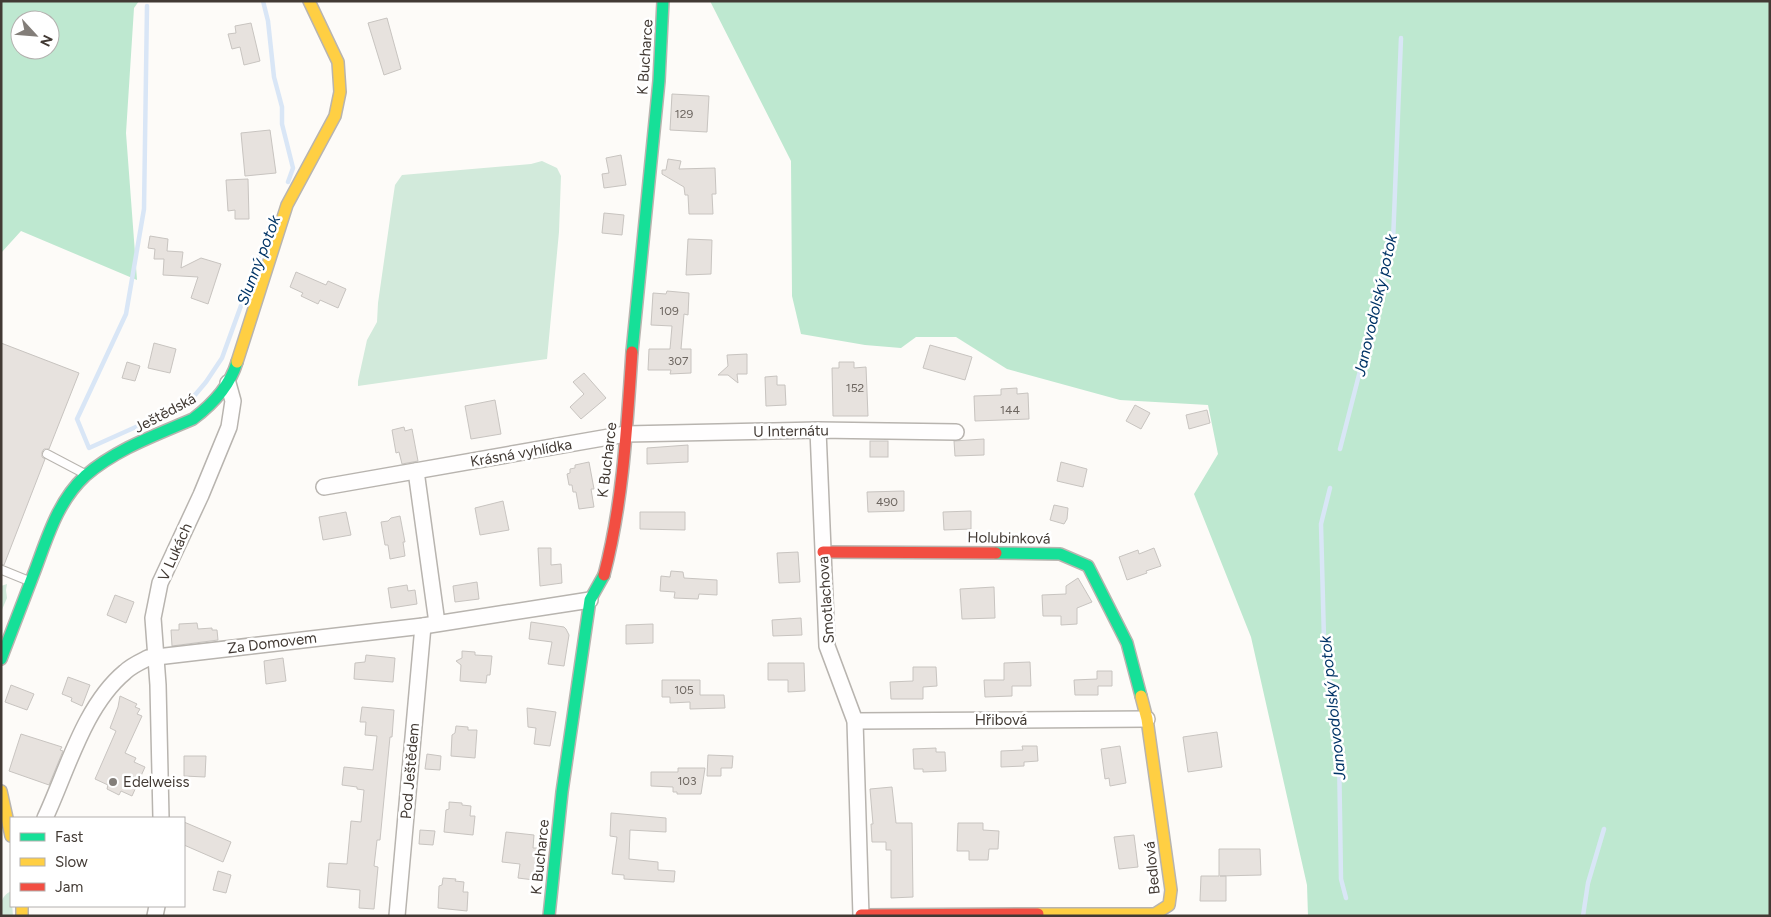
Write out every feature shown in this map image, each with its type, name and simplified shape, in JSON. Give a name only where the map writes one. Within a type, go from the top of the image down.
[{"type":"street","name":"Ještědská","points":[[1,659],[55,518],[64,502],[86,475],[105,461],[192,419],[214,402],[228,383],[235,369],[287,205],[335,116],[340,92],[338,62],[309,1]]},
{"type":"street","name":"K Bucharce","points":[[549,916],[562,792],[590,600],[604,576],[612,545],[626,434],[634,326],[659,81],[661,8]]},
{"type":"street","name":"V Lukách","points":[[160,817],[158,684],[154,657],[153,618],[160,583],[201,495],[229,427],[233,401],[228,383]]},
{"type":"street","name":"U Internátu","points":[[626,434],[818,430],[956,432]]},
{"type":"street","name":"Smotlachova","points":[[818,430],[827,646],[855,720],[861,915]]},
{"type":"street","name":"Krásná vyhlídka","points":[[324,487],[626,434]]},
{"type":"street","points":[[416,471],[430,624]]},
{"type":"street","name":"Holubinková","points":[[823,552],[1060,554],[1088,566],[1127,643],[1147,719]]},
{"type":"street","name":"Za Domovem","points":[[45,817],[87,720],[105,692],[125,671],[148,658],[430,624],[590,600]]},
{"type":"street","name":"Pod Ještědem","points":[[397,916],[430,624]]},
{"type":"street","name":"Hřibová","points":[[855,720],[1147,719]]},
{"type":"street","name":"Bedlová","points":[[861,915],[1155,914],[1169,905],[1171,890],[1147,719]]},
{"type":"street","points":[[1,791],[10,832]]},
{"type":"lane","points":[[47,454],[86,475]]},
{"type":"lane","points":[[2,570],[31,582]]},
{"type":"green space","points":[[1,1],[139,1],[134,8],[126,133],[137,280],[21,231],[1,253]]},
{"type":"green space","points":[[710,1],[1770,1],[1770,916],[1308,916],[1307,885],[1251,637],[1194,494],[1218,454],[1208,405],[1120,400],[1007,369],[956,337],[916,337],[901,348],[865,345],[801,334],[792,296],[791,161]]},
{"type":"green space","points":[[542,161],[557,168],[561,176],[559,232],[547,359],[358,386],[367,340],[377,322],[395,185],[402,175],[531,164]]},
{"type":"green space","points":[[7,584],[7,598],[1,612],[1,586]]},
{"type":"green space","points":[[10,892],[10,907],[12,907],[13,916],[1,916],[1,904],[7,893]]},
{"type":"building","points":[[387,18],[401,69],[384,75],[368,23]]},
{"type":"building","points":[[251,23],[260,61],[244,65],[240,47],[232,49],[228,34],[236,33],[235,26]]},
{"type":"building","points":[[672,94],[709,96],[707,132],[670,130]]},
{"type":"building","points":[[270,130],[276,173],[245,176],[241,133]]},
{"type":"building","points":[[621,155],[626,185],[604,188],[602,174],[609,173],[606,158]]},
{"type":"building","points":[[668,159],[681,161],[679,169],[715,168],[716,194],[712,194],[713,214],[689,214],[688,195],[685,195],[684,187],[662,174],[662,170],[666,170]]},
{"type":"building","points":[[248,179],[249,219],[235,219],[235,210],[228,211],[226,180]]},
{"type":"building","points":[[604,213],[624,215],[622,235],[602,233]]},
{"type":"building","points":[[150,236],[168,239],[167,251],[183,252],[181,268],[201,258],[221,264],[208,304],[191,298],[198,277],[163,275],[164,259],[154,259],[155,249],[148,248]]},
{"type":"building","points":[[688,239],[712,240],[711,274],[686,275]]},
{"type":"building","points":[[296,272],[326,285],[328,281],[346,289],[338,308],[320,300],[318,304],[301,296],[303,293],[290,287]]},
{"type":"building","points":[[667,291],[689,293],[688,315],[684,314],[681,349],[691,349],[691,373],[670,374],[671,370],[648,370],[649,349],[670,349],[672,326],[651,325],[653,293],[666,294]]},
{"type":"building","points":[[1,343],[79,373],[49,449],[44,449],[42,452],[42,457],[45,459],[4,565],[1,564]]},
{"type":"building","points":[[154,343],[176,349],[170,373],[148,368]]},
{"type":"building","points":[[930,345],[972,357],[965,380],[923,368]]},
{"type":"building","points":[[747,354],[747,374],[737,374],[738,383],[728,375],[718,375],[728,366],[727,355]]},
{"type":"building","points":[[127,362],[140,366],[135,381],[122,378]]},
{"type":"building","points":[[839,362],[854,362],[854,368],[866,367],[868,416],[833,416],[832,368],[839,368]]},
{"type":"building","points":[[584,373],[606,398],[581,419],[570,407],[584,394],[573,382]]},
{"type":"building","points":[[777,376],[777,385],[785,385],[786,405],[766,406],[765,377]]},
{"type":"building","points":[[1017,388],[1017,394],[1028,393],[1029,419],[975,421],[974,396],[1001,395],[1001,389]]},
{"type":"building","points":[[495,400],[501,434],[471,439],[465,406]]},
{"type":"building","points":[[1135,405],[1150,413],[1141,429],[1126,421]]},
{"type":"building","points":[[1207,410],[1210,423],[1189,429],[1186,415]]},
{"type":"building","points":[[404,427],[405,431],[412,429],[418,461],[402,464],[399,452],[396,453],[392,430]]},
{"type":"building","points":[[984,439],[984,455],[955,456],[954,441]]},
{"type":"building","points":[[870,441],[888,441],[888,457],[870,457]]},
{"type":"building","points":[[688,445],[688,462],[647,464],[647,448]]},
{"type":"building","points":[[589,462],[594,489],[591,489],[594,507],[579,509],[576,492],[573,492],[572,485],[569,485],[567,474],[570,473],[570,469],[575,468],[575,465]]},
{"type":"building","points":[[1061,462],[1087,469],[1083,487],[1057,481]]},
{"type":"building","points":[[904,491],[904,511],[868,512],[867,492]]},
{"type":"building","points":[[503,501],[509,530],[480,535],[475,508]]},
{"type":"building","points":[[1054,505],[1068,508],[1067,519],[1064,524],[1050,520]]},
{"type":"building","points":[[971,511],[971,529],[944,530],[943,512]]},
{"type":"building","points":[[346,512],[351,535],[323,540],[319,517]]},
{"type":"building","points":[[640,512],[685,512],[685,530],[640,529]]},
{"type":"building","points":[[400,516],[405,542],[403,542],[405,556],[390,559],[388,545],[385,545],[381,522]]},
{"type":"building","points":[[538,548],[551,548],[551,565],[561,564],[562,583],[540,586]]},
{"type":"building","points":[[1154,548],[1161,566],[1127,580],[1119,557],[1138,550],[1139,554]]},
{"type":"building","points":[[798,552],[800,582],[779,583],[777,553]]},
{"type":"building","points":[[671,571],[683,572],[684,578],[717,580],[717,595],[699,594],[698,599],[674,598],[675,592],[660,591],[661,576],[670,577]]},
{"type":"building","points":[[1078,578],[1092,602],[1077,608],[1077,624],[1061,625],[1061,616],[1043,616],[1042,595],[1066,594],[1066,586]]},
{"type":"building","points":[[477,582],[479,599],[455,602],[453,586]]},
{"type":"building","points":[[407,585],[408,591],[415,590],[417,604],[391,608],[388,588]]},
{"type":"building","points":[[994,587],[995,618],[962,619],[960,589]]},
{"type":"building","points":[[115,595],[134,602],[126,623],[107,615]]},
{"type":"building","points":[[801,618],[802,635],[773,636],[772,620]]},
{"type":"building","points":[[531,622],[564,627],[566,629],[569,635],[564,666],[548,664],[552,642],[529,639]]},
{"type":"building","points":[[197,623],[198,629],[212,628],[212,630],[217,630],[218,640],[172,646],[171,630],[179,630],[179,624]]},
{"type":"building","points":[[653,624],[653,643],[626,644],[626,625]]},
{"type":"building","points":[[462,651],[475,652],[475,655],[492,656],[490,675],[487,675],[486,683],[460,681],[461,665],[456,661],[462,658]]},
{"type":"building","points":[[366,655],[395,658],[393,682],[354,679],[355,663],[365,662]]},
{"type":"building","points":[[283,658],[286,681],[266,684],[264,661]]},
{"type":"building","points":[[1030,662],[1031,686],[1012,686],[1012,696],[985,697],[984,680],[1004,680],[1004,663]]},
{"type":"building","points":[[768,663],[804,663],[805,691],[788,692],[788,680],[768,680]]},
{"type":"building","points":[[913,667],[936,667],[937,686],[923,687],[923,699],[891,699],[890,682],[913,681]]},
{"type":"building","points":[[1097,671],[1112,671],[1112,686],[1098,686],[1098,695],[1075,695],[1074,680],[1097,679]]},
{"type":"building","points":[[68,677],[90,685],[82,706],[71,701],[72,698],[62,694]]},
{"type":"building","points":[[662,680],[700,680],[700,695],[724,695],[725,708],[690,709],[690,702],[670,703],[670,697],[662,697]]},
{"type":"building","points":[[11,685],[34,694],[27,710],[5,702]]},
{"type":"building","points":[[120,696],[137,704],[135,707],[140,709],[137,714],[142,716],[125,753],[136,758],[134,762],[145,767],[132,796],[121,791],[119,795],[107,789],[108,785],[95,779],[116,731],[110,728]]},
{"type":"building","points":[[362,707],[394,710],[380,840],[377,840],[374,866],[378,867],[374,909],[359,908],[360,890],[327,887],[329,863],[347,864],[351,821],[361,822],[364,790],[342,785],[344,767],[373,770],[377,736],[365,735],[366,722],[360,722]]},
{"type":"building","points":[[527,708],[556,712],[550,746],[534,744],[536,728],[528,727]]},
{"type":"building","points":[[456,726],[468,727],[468,730],[477,730],[475,758],[451,756],[452,735],[455,733]]},
{"type":"building","points":[[1217,732],[1222,767],[1188,772],[1183,737]]},
{"type":"building","points":[[21,734],[62,747],[60,750],[63,751],[49,785],[9,771]]},
{"type":"building","points":[[1022,746],[1037,746],[1038,761],[1024,762],[1024,766],[1001,767],[1001,751],[1023,750]]},
{"type":"building","points":[[1120,746],[1126,783],[1110,786],[1109,778],[1105,779],[1101,749]]},
{"type":"building","points":[[936,748],[936,752],[945,752],[946,771],[923,772],[923,769],[914,769],[913,749]]},
{"type":"building","points":[[427,754],[441,756],[440,770],[425,769]]},
{"type":"building","points":[[708,755],[733,756],[732,768],[721,768],[721,776],[707,776]]},
{"type":"building","points":[[184,756],[206,756],[205,777],[184,776]]},
{"type":"building","points":[[678,768],[705,768],[701,794],[677,794],[677,792],[673,792],[673,787],[651,786],[651,772],[678,772]]},
{"type":"building","points":[[892,787],[896,823],[912,823],[913,897],[891,898],[891,850],[886,850],[886,842],[872,842],[871,824],[873,824],[870,789]]},
{"type":"building","points":[[449,802],[471,806],[470,816],[475,816],[473,835],[444,832],[446,810],[449,809]]},
{"type":"building","points":[[611,813],[666,818],[666,832],[630,830],[629,859],[658,862],[658,870],[675,871],[674,882],[624,879],[624,875],[612,874],[617,837],[610,836]]},
{"type":"building","points":[[185,822],[231,842],[223,862],[185,845]]},
{"type":"building","points":[[958,823],[983,823],[983,830],[999,831],[998,849],[989,849],[988,860],[969,860],[969,851],[957,851]]},
{"type":"building","points":[[420,830],[435,831],[433,845],[419,844]]},
{"type":"building","points":[[506,832],[534,835],[533,848],[537,848],[534,880],[518,878],[520,864],[502,862]]},
{"type":"building","points":[[1134,835],[1138,867],[1119,869],[1114,837]]},
{"type":"building","points":[[1219,849],[1260,849],[1261,875],[1220,876],[1226,876],[1226,901],[1200,901],[1201,876],[1219,876]]},
{"type":"building","points":[[218,871],[231,875],[226,893],[213,890]]},
{"type":"building","points":[[443,878],[464,882],[463,892],[468,892],[467,911],[438,908],[439,886],[442,885]]},
{"type":"waterway","name":"Slunný potok","points":[[263,1],[268,21],[274,77],[282,107],[282,124],[293,168],[288,182]]},
{"type":"waterway","points":[[147,6],[144,209],[126,314],[77,419],[89,448],[167,413],[195,395],[222,358],[263,245]]},
{"type":"waterway","name":"Janovodolský potok","points":[[1340,449],[1393,242],[1401,38]]},
{"type":"waterway","name":"Janovodolský potok","points":[[1330,488],[1321,524],[1324,640],[1339,752],[1341,879],[1346,898]]},
{"type":"waterway","points":[[1583,916],[1588,883],[1604,829]]},
{"type":"traffic: fast","points":[[632,352],[659,81],[663,1]]},
{"type":"traffic: fast","points":[[1,659],[48,534],[60,509],[75,486],[97,466],[123,450],[193,419],[220,394],[230,379],[237,362]]},
{"type":"traffic: fast","points":[[996,553],[1060,554],[1088,566],[1127,643],[1141,696]]},
{"type":"traffic: fast","points":[[549,916],[562,792],[590,600],[604,575]]},
{"type":"traffic: slow","points":[[237,362],[287,205],[335,116],[340,92],[338,62],[309,1]]},
{"type":"traffic: slow","points":[[1038,914],[1155,914],[1169,905],[1171,890],[1147,719],[1141,696]]},
{"type":"traffic: slow","points":[[1,791],[10,832]]},
{"type":"traffic: slow","points":[[22,907],[22,916]]},
{"type":"traffic: jam","points":[[604,575],[620,492],[632,352]]},
{"type":"traffic: jam","points":[[823,552],[996,553]]},
{"type":"traffic: jam","points":[[861,915],[1038,914]]},
{"type":"place","name":"Edelweiss","points":[[113,782]]}]
